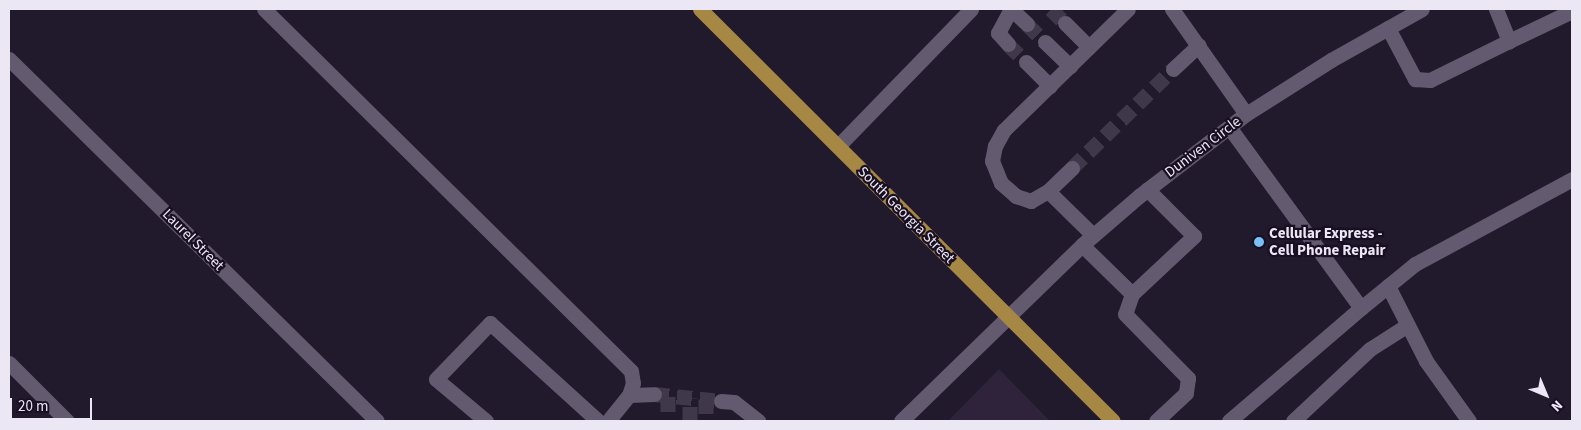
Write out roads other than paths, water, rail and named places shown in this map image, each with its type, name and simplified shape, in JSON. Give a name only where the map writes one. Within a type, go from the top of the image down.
[{"type":"main road","name":"South Georgia Street","points":[[700,9],[1113,421]]},
{"type":"street","points":[[264,9],[631,371],[633,384],[629,395],[608,421]]},
{"type":"street","points":[[838,146],[971,9]]},
{"type":"street","points":[[1008,44],[998,34],[1011,9],[1027,24]]},
{"type":"street","points":[[1072,168],[1048,191],[1031,202],[1016,196],[1002,183],[992,161],[995,146],[1004,130],[1128,9]]},
{"type":"street","points":[[1172,9],[1246,114]]},
{"type":"street","name":"Duniven Circle","points":[[901,421],[1088,240],[1148,189],[1246,114],[1331,60],[1422,9]]},
{"type":"street","points":[[1496,9],[1509,41]]},
{"type":"street","points":[[1388,28],[1415,79],[1430,80],[1572,11]]},
{"type":"street","points":[[1065,23],[1089,47]]},
{"type":"street","points":[[1045,42],[1070,66]]},
{"type":"street","points":[[1173,69],[1198,45]]},
{"type":"street","name":"Laurel Street","points":[[9,59],[377,421]]},
{"type":"street","points":[[1026,62],[1050,86]]},
{"type":"street","points":[[1228,127],[1361,308]]},
{"type":"street","points":[[1229,421],[1361,308],[1416,264],[1572,179]]},
{"type":"street","points":[[1148,189],[1194,236],[1132,294],[1126,314],[1188,378],[1186,393],[1156,421]]},
{"type":"street","points":[[1048,191],[1132,294]]},
{"type":"street","points":[[1388,286],[1406,326],[1426,361],[1468,421]]},
{"type":"street","points":[[486,421],[436,379],[490,323],[598,421]]},
{"type":"street","points":[[1294,421],[1370,349],[1406,326]]},
{"type":"street","points":[[9,363],[67,421]]},
{"type":"street","points":[[629,395],[654,394]]},
{"type":"street","points":[[721,401],[734,402],[758,421]]},
{"type":"tunnel","points":[[1051,9],[1065,23]]},
{"type":"tunnel","points":[[1027,24],[1045,42]]},
{"type":"tunnel","points":[[1008,44],[1026,62]]},
{"type":"tunnel","points":[[1072,168],[1173,69]]},
{"type":"tunnel","points":[[654,394],[721,401]]},
{"type":"tunnel","points":[[668,396],[668,421]]},
{"type":"tunnel","points":[[690,398],[690,421]]},
{"type":"tunnel","points":[[706,399],[706,421]]},
{"type":"place","name":"Cellular Express - Cell Phone Repair","points":[[1259,242]]}]
